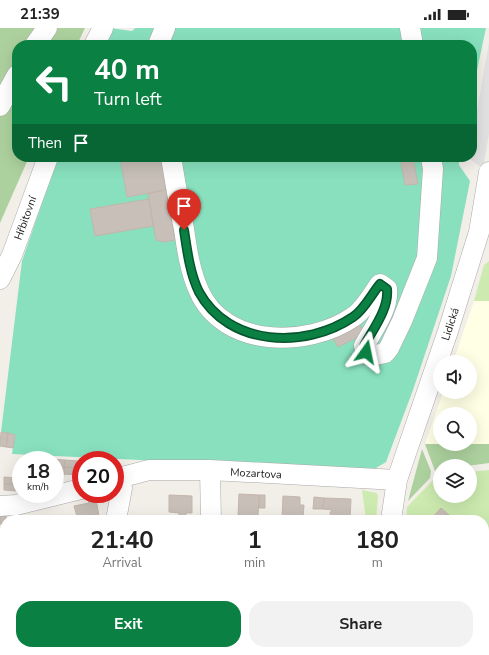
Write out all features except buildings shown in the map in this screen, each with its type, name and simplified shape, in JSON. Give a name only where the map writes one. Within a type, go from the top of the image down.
[{"type":"street","points":[[39,40],[47,28]]},
{"type":"street","points":[[97,40],[103,28]]},
{"type":"street","points":[[160,40],[165,28]]},
{"type":"street","points":[[410,28],[412,40]]},
{"type":"street","points":[[0,106],[12,84]]},
{"type":"street","name":"Hřbitovní","points":[[0,279],[12,255],[46,162]]},
{"type":"street","points":[[172,162],[189,259],[199,292],[211,309],[228,322],[244,331],[273,338],[303,337],[329,330],[354,316],[380,284],[387,289],[388,296],[381,315],[364,346],[366,352],[371,356],[385,353],[389,348],[402,321],[427,258],[433,169],[432,162]]},
{"type":"street","name":"Lidická","points":[[392,515],[397,480],[448,331],[479,232],[489,172]]},
{"type":"street","name":"Mozartova","points":[[124,477],[149,470],[210,470],[397,480]]},
{"type":"street","points":[[210,470],[211,515]]},
{"type":"street","points":[[0,506],[16,505],[72,491]]},
{"type":"street","points":[[117,515],[119,503]]},
{"type":"shaded area","points":[[489,42],[489,134],[483,169],[474,162],[477,162],[477,110]]},
{"type":"shaded area","points":[[474,301],[489,301],[489,444],[477,444],[477,407],[438,407],[441,399],[477,399],[477,355],[455,355]]},
{"type":"shaded area","points":[[433,421],[433,444],[425,444]]},
{"type":"green space","points":[[0,28],[85,28],[79,40],[12,40],[12,162],[27,162],[0,223]]},
{"type":"green space","points":[[110,28],[132,31],[135,28],[486,28],[477,70],[477,40],[104,40]]},
{"type":"green space","points":[[56,162],[459,162],[459,165],[470,181],[451,276],[413,390],[386,462],[371,471],[124,459],[124,451],[72,451],[72,457],[64,456],[64,451],[12,451],[15,435],[1,432],[22,261]]},
{"type":"green space","points":[[489,261],[489,301],[474,301],[484,265]]},
{"type":"green space","points":[[425,444],[433,444],[433,451],[477,451],[477,444],[489,444],[489,463],[477,465],[477,459],[433,459],[433,466]]},
{"type":"green space","points":[[422,449],[431,471],[430,478],[408,501]]},
{"type":"green space","points":[[489,470],[489,515],[449,515],[441,508],[435,515],[406,515],[407,507],[433,480],[433,503],[477,503],[477,471]]},
{"type":"green space","points":[[362,490],[377,493],[378,497],[376,515],[365,515]]},
{"type":"route","points":[[184,230],[189,259],[199,292],[211,309],[219,316],[244,331],[273,338],[303,337],[319,334],[354,316],[363,307],[380,284],[382,285],[387,289],[388,296],[384,309],[364,346],[366,352]]}]
